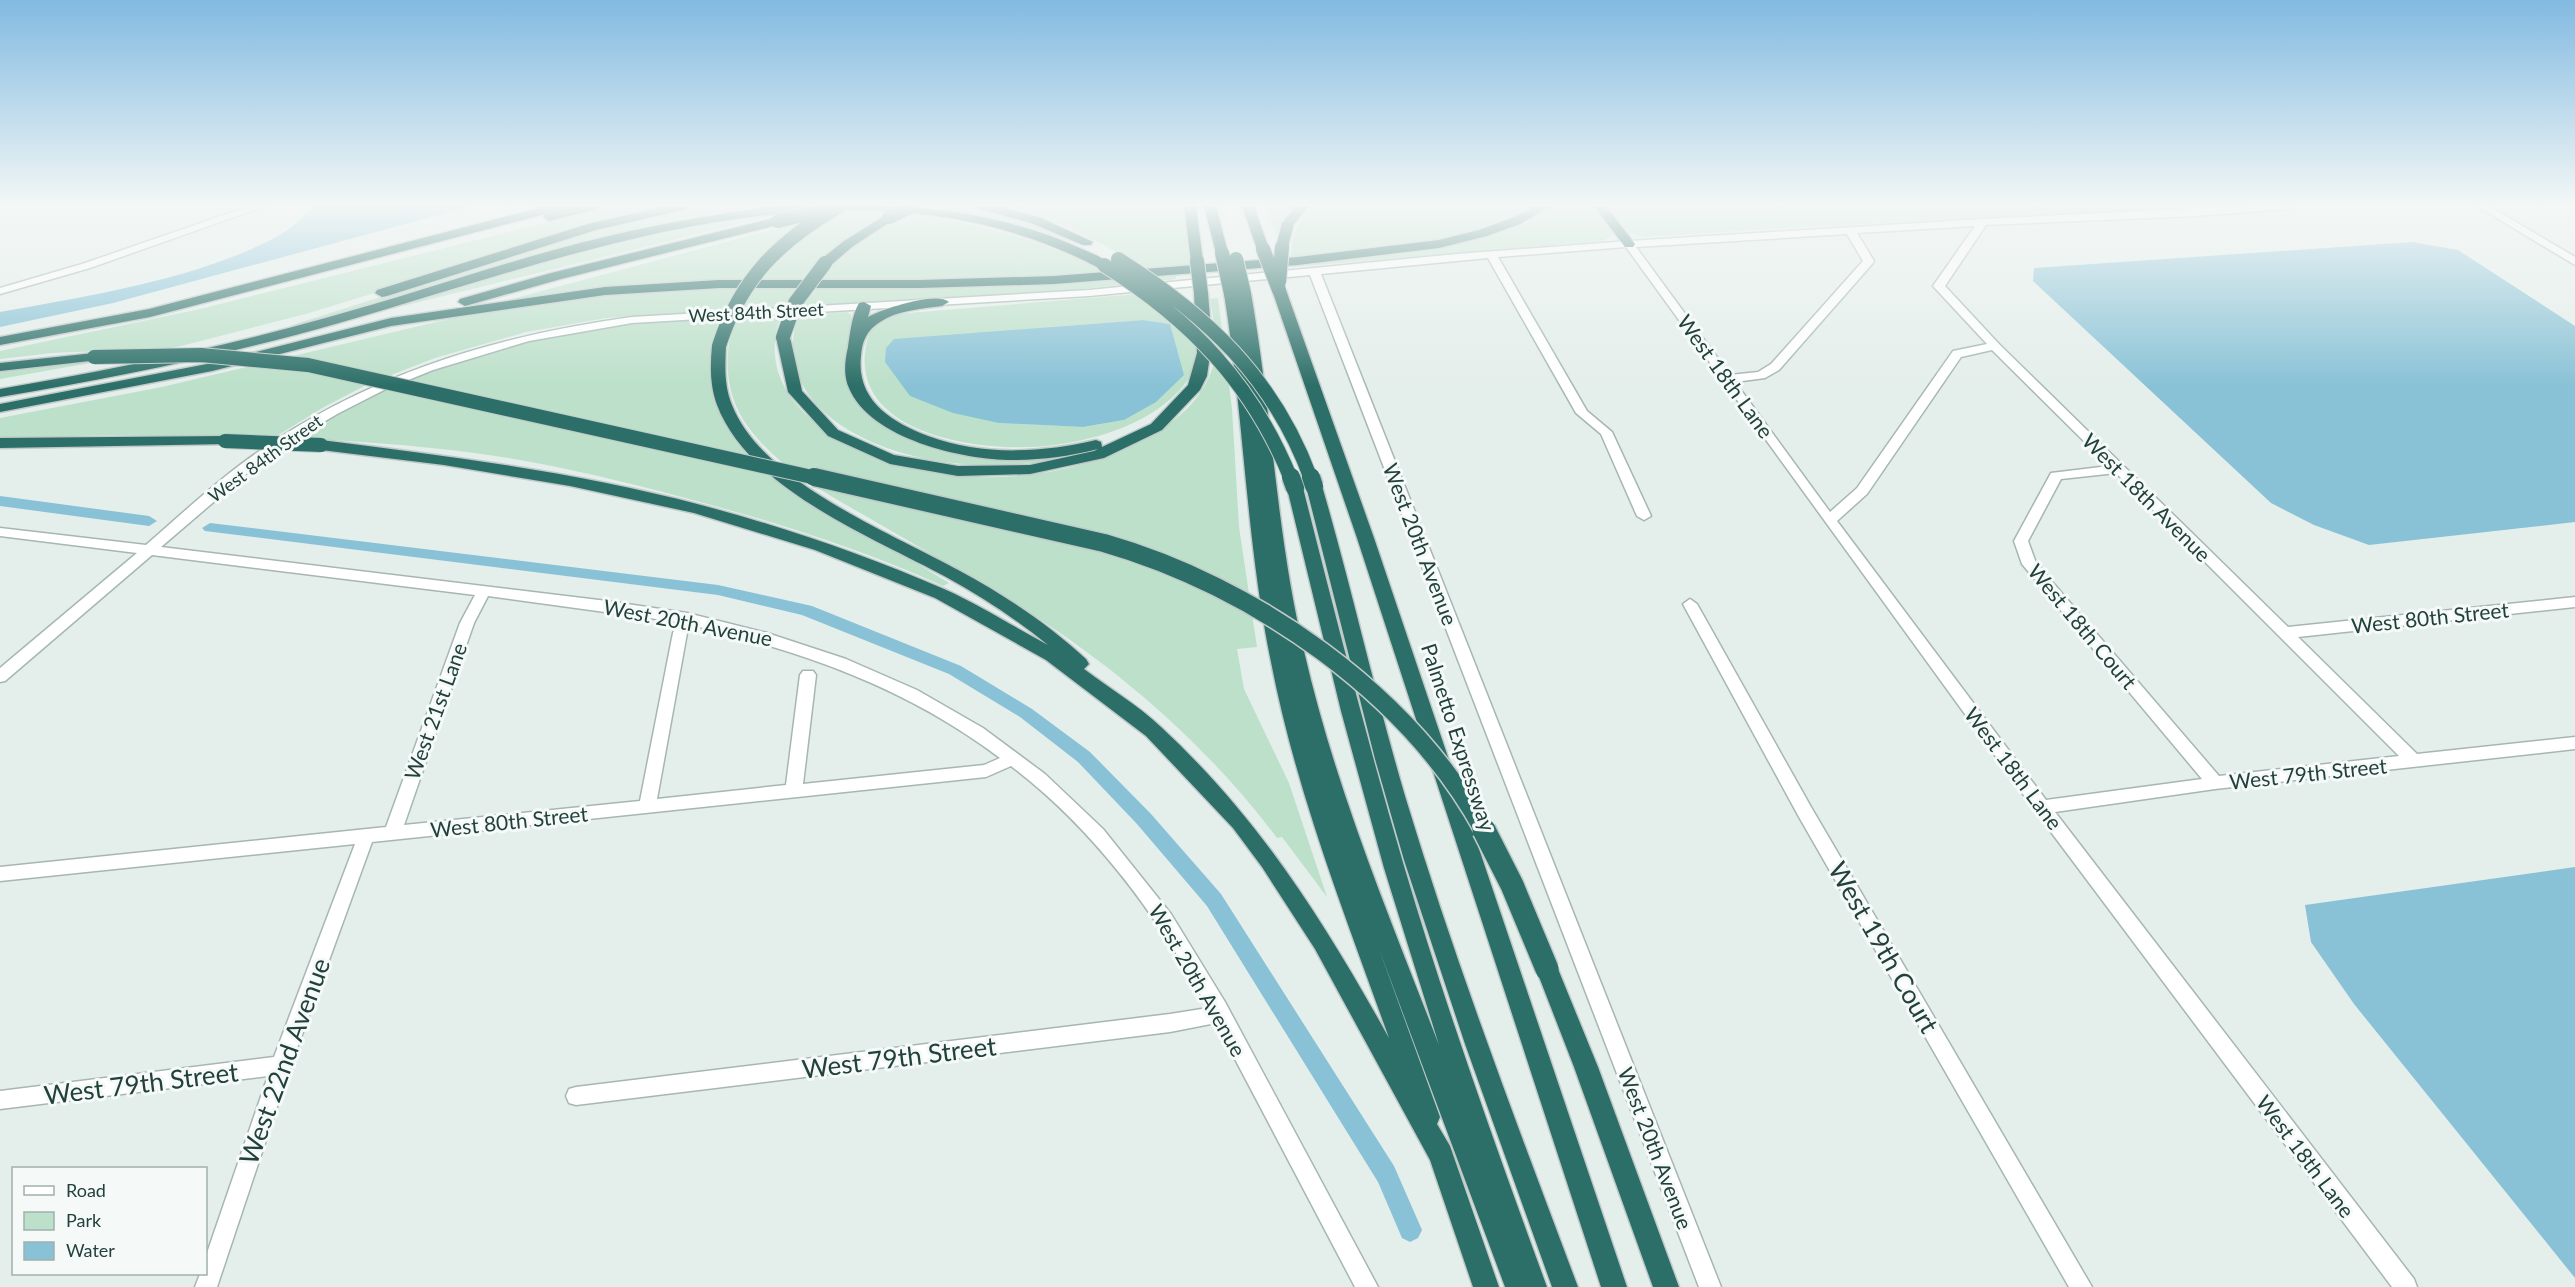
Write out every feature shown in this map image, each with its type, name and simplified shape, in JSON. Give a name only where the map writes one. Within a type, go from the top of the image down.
[{"type":"highway","points":[[150,313],[330,266]]},
{"type":"highway","points":[[0,341],[236,296],[355,266]]},
{"type":"highway","points":[[0,384],[102,366],[235,335],[342,306],[468,266]]},
{"type":"highway","points":[[0,393],[106,374],[235,346],[516,266]]},
{"type":"highway","points":[[0,408],[189,372],[391,322],[596,266]]},
{"type":"highway","points":[[762,266],[733,306],[719,346],[718,383],[728,413],[747,441],[785,478],[837,511],[999,603],[1047,633],[1111,695],[1153,730],[1197,772],[1238,819],[1299,902],[1441,1155]]},
{"type":"highway","points":[[823,266],[795,303],[783,337],[785,366],[790,385],[804,408],[825,427],[858,446],[895,460],[944,471],[984,474],[1026,471],[1095,457],[1152,431],[1184,402],[1195,386],[1202,369],[1204,351],[1198,266]]},
{"type":"highway","points":[[1116,266],[1172,312],[1221,359],[1260,411],[1278,446],[1305,487],[1416,863],[1480,1057],[1565,1287]]},
{"type":"highway","points":[[391,322],[545,299],[654,287],[1064,280],[1226,266]]},
{"type":"highway","points":[[1231,266],[1256,363],[1280,574],[1308,708],[1329,779],[1362,874],[1518,1287]]},
{"type":"highway","name":"Palmetto Expressway","points":[[1270,266],[1345,474],[1505,964],[1614,1287]]},
{"type":"highway","points":[[1279,290],[1280,266]]},
{"type":"highway","points":[[1237,293],[1263,569],[1286,691],[1324,823],[1486,1287]]},
{"type":"highway","points":[[857,339],[866,325],[886,312],[942,302]]},
{"type":"highway","points":[[864,306],[852,364],[854,385],[867,405],[885,420],[914,436],[952,449],[1029,454],[1092,446],[1142,429],[1184,402]]},
{"type":"highway","points":[[0,367],[94,357],[187,353],[252,357],[308,365],[1110,544],[1165,563],[1245,601],[1293,631],[1389,709],[1430,753],[1469,805],[1503,865],[1547,969],[1586,1067],[1666,1287]]},
{"type":"highway","points":[[0,443],[225,441],[321,445],[438,458],[551,476],[662,500],[748,523],[851,558],[957,600],[1026,637],[1111,695]]},
{"type":"highway","points":[[1305,487],[1347,701],[1394,868],[1475,1120],[1534,1287]]},
{"type":"street","points":[[0,291],[86,266]]},
{"type":"street","name":"West 84th Street","points":[[0,677],[230,479],[297,432],[332,411],[385,385],[451,358],[490,346],[586,325],[632,320],[1089,292],[1358,266]]},
{"type":"street","points":[[1498,266],[1582,412],[1606,432],[1644,516]]},
{"type":"street","name":"West 18th Lane","points":[[1645,266],[1829,520],[2042,807],[2406,1287]]},
{"type":"street","points":[[1729,379],[1761,375],[1775,367],[1865,266]]},
{"type":"street","name":"West 18th Avenue","points":[[1953,266],[1939,286],[1995,346],[2414,761]]},
{"type":"street","name":"West 20th Avenue","points":[[1314,270],[1710,1287]]},
{"type":"street","points":[[1829,520],[1862,491],[1957,354],[1995,346]]},
{"type":"street","name":"West 18th Court","points":[[2118,469],[2056,476],[2021,541],[2029,564],[2215,783]]},
{"type":"street","points":[[0,532],[484,591]]},
{"type":"street","name":"West 20th Avenue","points":[[484,591],[687,618],[782,640],[857,668],[927,701],[1014,758],[1080,817],[1133,876],[1171,927],[1221,1014],[1367,1287]]},
{"type":"street","name":"West 21st Lane","points":[[392,834],[467,623],[484,591]]},
{"type":"street","name":"West 80th Street","points":[[2284,633],[2575,602]]},
{"type":"street","name":"West 19th Court","points":[[1690,604],[1805,812],[2081,1287]]},
{"type":"street","points":[[646,806],[680,633],[687,618]]},
{"type":"street","points":[[794,791],[808,675]]},
{"type":"street","name":"West 79th Street","points":[[2042,807],[2215,783],[2575,743]]},
{"type":"street","name":"West 80th Street","points":[[0,874],[986,771],[1014,758]]},
{"type":"street","name":"West 22nd Avenue","points":[[206,1287],[281,1065],[366,836]]},
{"type":"street","name":"West 79th Street","points":[[576,1096],[1170,1023],[1221,1014]]},
{"type":"street","name":"West 79th Street","points":[[0,1100],[281,1065]]},
{"type":"green space","points":[[372,266],[462,266],[309,313],[172,348],[52,353],[0,359],[0,351],[200,309]]},
{"type":"green space","points":[[479,266],[500,266],[352,311],[292,327],[292,325]]},
{"type":"green space","points":[[529,266],[567,266],[366,315]]},
{"type":"green space","points":[[635,266],[754,266],[742,280],[627,286],[497,303]]},
{"type":"green space","points":[[767,266],[816,266],[803,279],[757,279]]},
{"type":"green space","points":[[830,266],[1091,266],[1108,274],[988,280],[819,279]]},
{"type":"green space","points":[[1140,266],[1191,266],[1191,268],[1149,271]]},
{"type":"green space","points":[[1176,276],[1176,279],[1082,289],[606,318],[526,332],[435,358],[368,384],[324,407],[275,437],[111,435],[0,438],[0,418],[162,387],[474,313],[591,295],[700,287],[1005,284]]},
{"type":"green space","points":[[1138,294],[1200,347],[1192,372],[1184,385],[1172,398],[1142,419],[1107,433],[1072,442],[1024,447],[990,446],[954,440],[921,430],[893,414],[873,392],[865,364],[871,328],[883,319],[896,314]],"holes":[[[1143,320],[1170,324],[1124,420],[1083,427],[999,423],[1051,327]]]},
{"type":"green space","points":[[1218,298],[1232,409],[1239,527],[1257,647],[1237,649],[1244,689],[1289,783],[1327,897],[1282,837],[1277,838],[1217,766],[1148,701],[1111,670],[1034,615],[824,492],[791,470],[749,428],[735,403],[728,376],[728,348],[734,320],[780,318],[775,353],[783,384],[801,410],[828,432],[859,449],[893,463],[927,472],[982,477],[1030,475],[1077,466],[1122,450],[1143,440],[1186,410],[1202,390],[1213,366],[1216,342],[1210,299]]},
{"type":"green space","points":[[847,312],[851,315],[853,326],[844,370],[855,399],[867,411],[906,436],[1019,458],[1054,458],[1053,461],[978,465],[923,458],[892,450],[862,437],[835,421],[814,401],[799,377],[793,348],[798,315]]},
{"type":"green space","points":[[720,319],[710,355],[712,387],[722,416],[740,442],[763,465],[790,485],[949,583],[943,586],[864,554],[756,518],[579,472],[461,451],[299,438],[368,398],[442,366],[480,354],[519,343],[597,328]]},
{"type":"green space","points":[[107,360],[0,379],[0,371]]},
{"type":"water","points":[[206,266],[250,266],[113,303],[0,327],[0,312],[108,292]]},
{"type":"water","points":[[2062,266],[2483,266],[2575,326],[2575,522],[2369,545],[2314,525],[2271,503],[2033,281],[2034,268]]},
{"type":"water","points":[[1143,320],[1170,324],[1184,375],[1156,402],[1124,420],[1083,427],[999,423],[953,413],[910,396],[885,362],[886,348],[894,339]]},
{"type":"water","points":[[2575,867],[2575,1278],[2354,1004],[2311,942],[2305,905]]},
{"type":"waterway","points":[[0,501],[149,521]]},
{"type":"waterway","points":[[210,528],[610,575],[718,590],[806,610],[955,670],[1026,713],[1084,757],[1144,819],[1214,900],[1386,1174],[1410,1230]]}]
